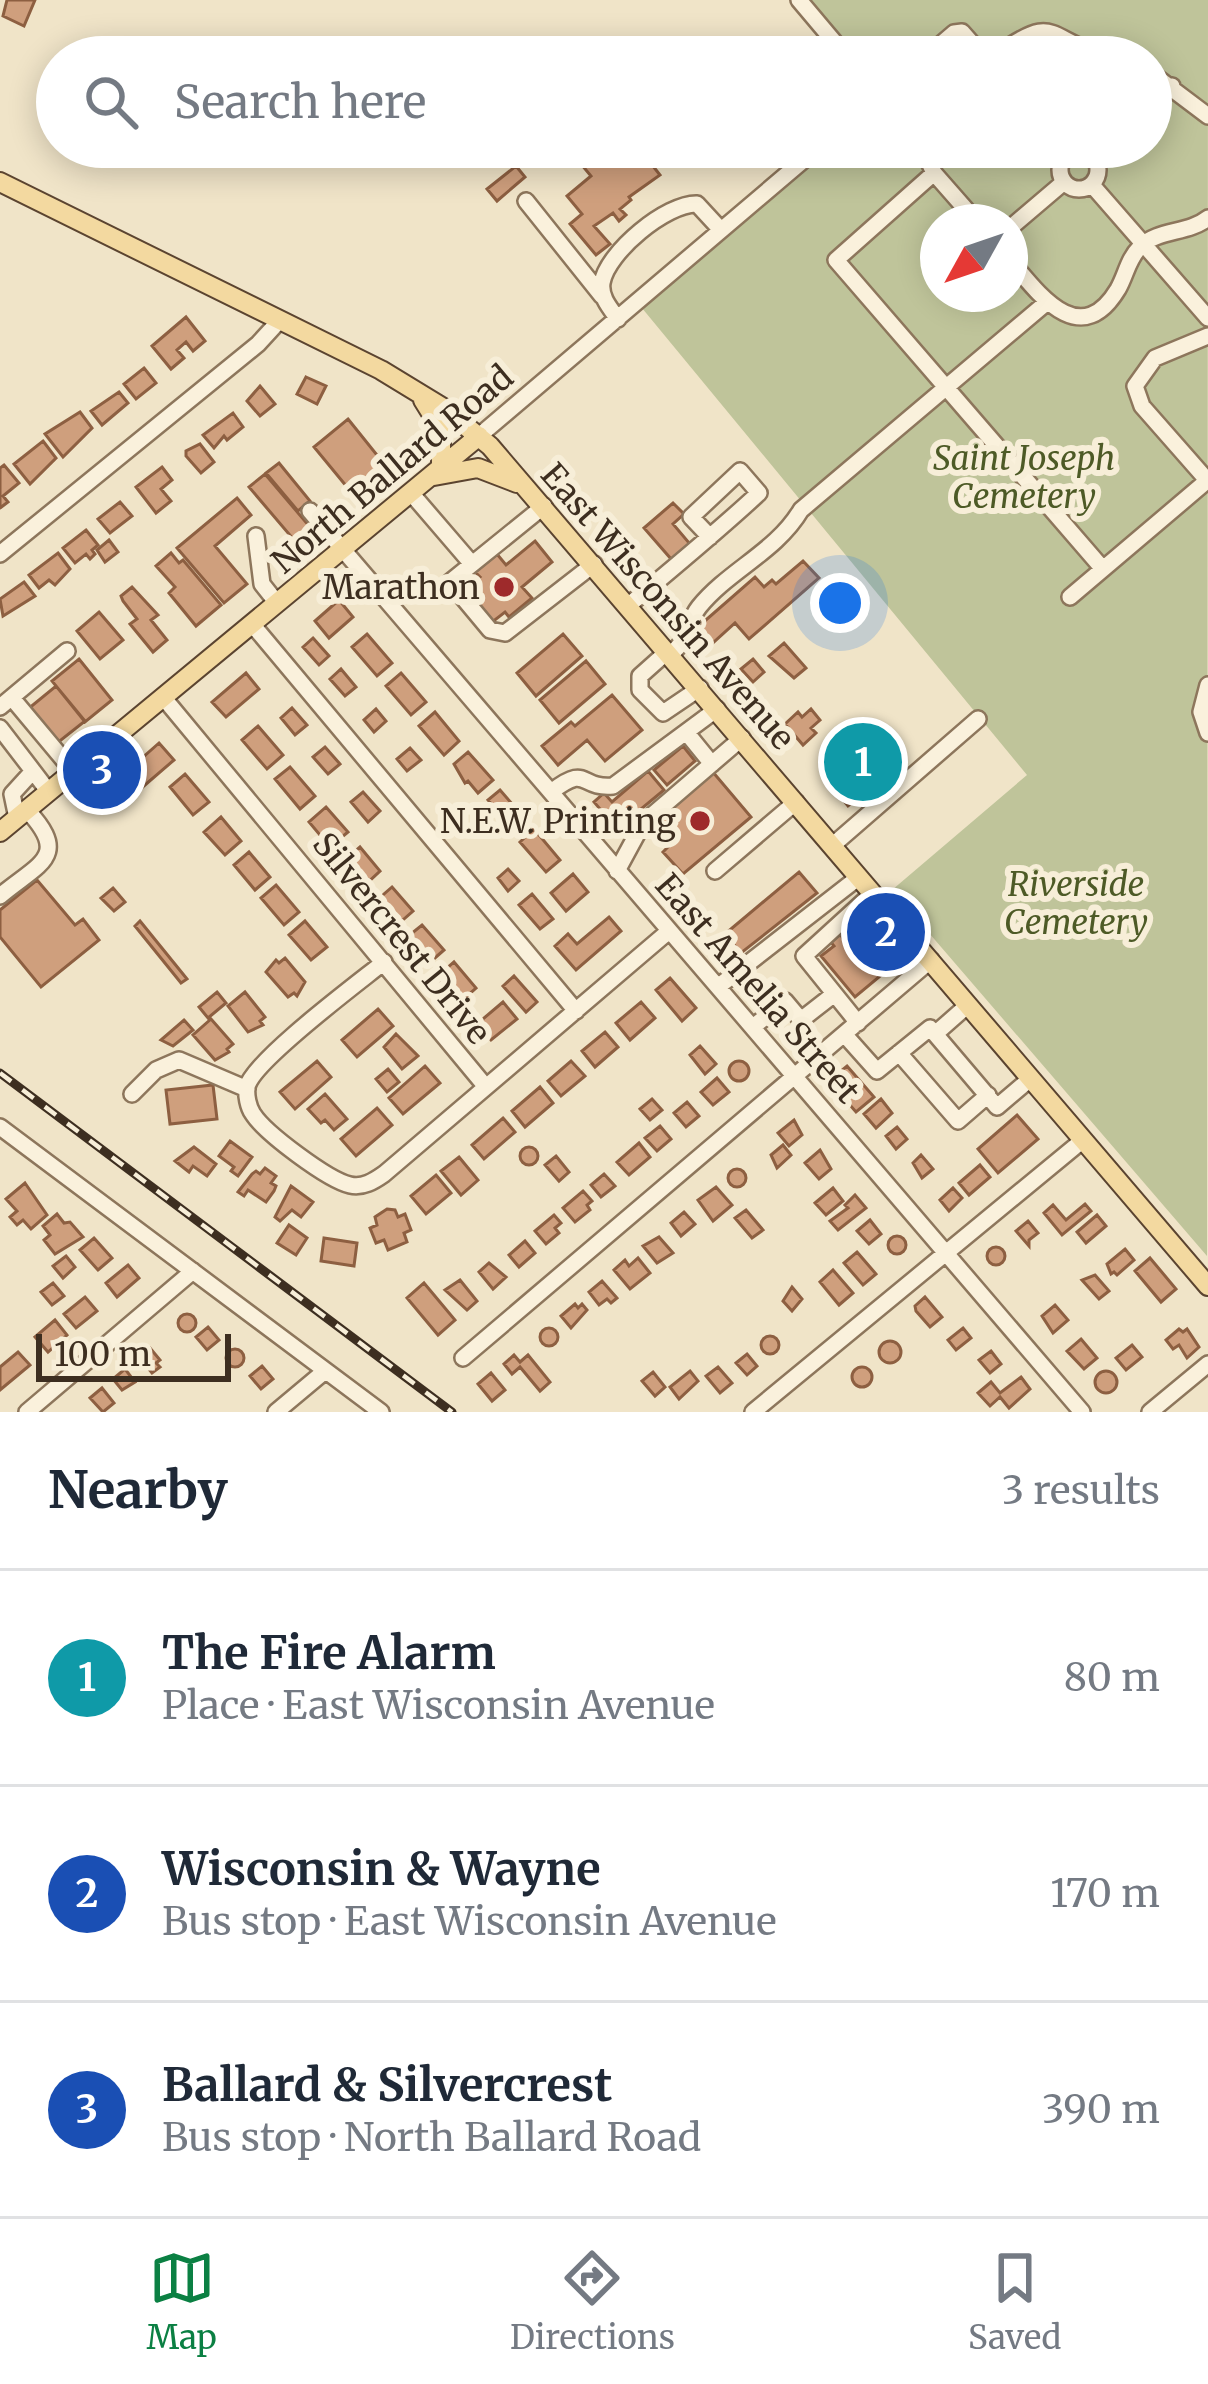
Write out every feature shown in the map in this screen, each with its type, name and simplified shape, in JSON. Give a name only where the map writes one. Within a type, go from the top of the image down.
[{"type":"main road","name":"East Wisconsin Avenue","points":[[0,182],[417,391],[479,436],[629,604],[1208,1286]]},
{"type":"main road","points":[[417,391],[440,425],[435,473],[478,467],[530,490]]},
{"type":"main road","name":"North Ballard Road","points":[[0,832],[479,436]]},
{"type":"street","points":[[800,0],[830,36]]},
{"type":"street","points":[[1028,36],[1039,29],[1062,36]]},
{"type":"street","points":[[1172,86],[1190,106],[1208,116]]},
{"type":"street","name":"North Ballard Road","points":[[479,436],[794,168]]},
{"type":"street","points":[[931,168],[961,204]]},
{"type":"street","points":[[1061,168],[1064,182],[1081,189],[1092,184],[1098,168]]},
{"type":"street","points":[[934,173],[836,260],[1102,569]]},
{"type":"street","points":[[1028,213],[1064,182]]},
{"type":"street","points":[[1092,184],[1208,318]]},
{"type":"street","points":[[526,201],[618,319]]},
{"type":"street","points":[[602,296],[602,279],[615,258],[681,204],[697,204],[721,230]]},
{"type":"street","points":[[1028,282],[1046,303],[1068,316],[1094,312],[1114,294],[1143,244],[1208,218]]},
{"type":"street","points":[[700,688],[663,713],[640,690],[640,676],[688,638],[697,609],[788,532],[801,510],[1046,303]]},
{"type":"street","points":[[0,554],[245,355],[280,320]]},
{"type":"street","points":[[1070,597],[1208,480],[1142,406],[1135,386],[1154,358],[1208,336]]},
{"type":"street","points":[[629,604],[710,537],[759,493],[740,471],[691,517],[710,537]]},
{"type":"street","points":[[411,493],[472,564]]},
{"type":"street","points":[[544,506],[450,582],[490,630],[505,633],[594,564]]},
{"type":"street","name":"East Amelia Street","points":[[310,511],[1082,1412]]},
{"type":"street","points":[[256,536],[262,584],[277,603]]},
{"type":"street","points":[[252,624],[576,1011]]},
{"type":"street","points":[[68,651],[6,702],[74,772]]},
{"type":"street","points":[[1208,685],[1202,712],[1208,734]]},
{"type":"street","name":"Silvercrest Drive","points":[[164,697],[486,1088],[669,931]]},
{"type":"street","points":[[551,792],[572,776],[613,786],[717,709]]},
{"type":"street","points":[[833,845],[978,719]]},
{"type":"street","points":[[0,728],[49,792]]},
{"type":"street","points":[[686,732],[712,764]]},
{"type":"street","points":[[617,871],[643,823],[742,738]]},
{"type":"street","points":[[0,896],[46,857],[51,845],[47,831],[22,814],[12,794],[33,771]]},
{"type":"street","points":[[715,872],[796,802]]},
{"type":"street","points":[[718,986],[860,877]]},
{"type":"street","points":[[873,893],[806,951],[806,961],[833,994],[877,1071],[930,1028],[998,1106],[1030,1078]]},
{"type":"street","points":[[463,1358],[931,960]]},
{"type":"street","points":[[384,962],[268,1058],[247,1089],[252,1113],[337,1179],[362,1185],[384,1174],[486,1088]]},
{"type":"street","points":[[753,1027],[784,1001],[801,1020],[833,994]]},
{"type":"street","points":[[934,1034],[968,1005]]},
{"type":"street","points":[[899,1053],[958,1120],[988,1095]]},
{"type":"street","points":[[132,1094],[156,1070],[179,1060],[247,1089]]},
{"type":"street","points":[[0,1127],[381,1412]]},
{"type":"street","points":[[753,1412],[1083,1140]]},
{"type":"street","points":[[27,1412],[193,1271]]},
{"type":"street","points":[[1150,1412],[1208,1364]]},
{"type":"street","points":[[276,1412],[325,1371]]},
{"type":"green space","name":"Saint Joseph Cemetery","points":[[807,0],[1208,0],[1207,1256],[892,890],[1027,775],[637,302],[794,168],[1172,168],[1172,36],[837,36]]},
{"type":"building","points":[[7,0],[35,0],[24,26],[3,16]]},
{"type":"building","points":[[513,168],[525,177],[497,201],[487,189]]},
{"type":"building","points":[[584,168],[654,168],[660,175],[629,197],[620,209],[626,215],[619,221],[613,213],[594,226],[610,244],[596,255],[570,224],[582,214],[567,196],[591,176]]},
{"type":"building","points":[[186,317],[205,341],[193,351],[186,342],[177,350],[184,358],[171,369],[152,346]]},
{"type":"building","points":[[144,368],[156,383],[136,399],[124,384]]},
{"type":"building","points":[[306,377],[326,386],[317,404],[297,394]]},
{"type":"building","points":[[260,386],[275,404],[260,416],[247,401]]},
{"type":"building","points":[[119,392],[128,403],[102,425],[91,411]]},
{"type":"building","points":[[80,412],[92,428],[63,457],[45,434]]},
{"type":"building","points":[[233,413],[243,427],[227,440],[224,436],[214,448],[203,435]]},
{"type":"building","points":[[348,419],[385,465],[352,493],[314,447]]},
{"type":"building","points":[[43,441],[56,458],[30,484],[14,464]]},
{"type":"building","points":[[200,444],[214,462],[201,473],[186,456],[186,451]]},
{"type":"building","points":[[279,463],[310,501],[298,511],[266,473]]},
{"type":"building","points":[[4,465],[19,483],[3,496],[8,502],[0,508],[0,468]]},
{"type":"building","points":[[162,467],[172,480],[161,489],[171,501],[156,513],[136,487]]},
{"type":"building","points":[[265,474],[310,527],[294,540],[249,487]]},
{"type":"building","points":[[237,498],[251,515],[215,546],[247,584],[224,603],[177,548]]},
{"type":"building","points":[[120,502],[132,516],[110,533],[98,519]]},
{"type":"building","points":[[673,503],[684,514],[673,524],[690,544],[672,560],[644,528]]},
{"type":"building","points":[[86,530],[98,545],[92,550],[95,554],[90,559],[86,554],[75,563],[63,548]]},
{"type":"building","points":[[109,540],[118,552],[105,562],[97,550]]},
{"type":"building","points":[[535,541],[552,562],[522,587],[532,598],[509,617],[505,612],[491,623],[464,590],[480,577],[475,572],[497,554],[506,565]]},
{"type":"building","points":[[58,553],[70,569],[55,585],[49,580],[39,588],[29,575]]},
{"type":"building","points":[[171,553],[179,563],[183,560],[221,605],[196,626],[169,593],[175,587],[156,566]]},
{"type":"building","points":[[803,561],[819,578],[749,639],[735,623],[705,650],[691,633],[755,577],[764,587],[772,580],[776,584]]},
{"type":"building","points":[[24,582],[35,596],[3,616],[0,599]]},
{"type":"building","points":[[132,587],[158,615],[151,620],[167,640],[153,652],[130,624],[137,619],[121,596]]},
{"type":"building","points":[[339,600],[353,617],[329,638],[315,621]]},
{"type":"building","points":[[99,612],[123,640],[100,659],[77,631]]},
{"type":"building","points":[[367,634],[392,663],[377,676],[352,647]]},
{"type":"building","points":[[563,634],[582,656],[536,696],[517,673]]},
{"type":"building","points":[[313,638],[329,656],[319,665],[303,647]]},
{"type":"building","points":[[784,643],[806,668],[794,678],[769,656]]},
{"type":"building","points":[[79,659],[112,700],[85,722],[52,681]]},
{"type":"building","points":[[753,659],[764,672],[753,682],[741,669]]},
{"type":"building","points":[[586,661],[605,684],[559,723],[540,700]]},
{"type":"building","points":[[341,669],[356,687],[345,696],[330,679]]},
{"type":"building","points":[[246,673],[259,689],[226,717],[212,702]]},
{"type":"building","points":[[401,673],[426,702],[411,715],[386,686]]},
{"type":"building","points":[[56,686],[85,721],[56,744],[28,709]]},
{"type":"building","points":[[612,695],[642,730],[605,761],[587,740],[558,765],[542,746]]},
{"type":"building","points":[[292,708],[307,725],[295,735],[281,718]]},
{"type":"building","points":[[376,709],[386,721],[374,732],[364,720]]},
{"type":"building","points":[[811,709],[820,720],[811,728],[816,733],[803,745],[785,724],[798,712],[802,717]]},
{"type":"building","points":[[435,712],[459,741],[444,755],[419,726]]},
{"type":"building","points":[[258,726],[283,755],[267,769],[242,740]]},
{"type":"building","points":[[874,738],[880,745],[872,751],[889,772],[848,806],[825,778]]},
{"type":"building","points":[[159,743],[174,760],[138,791],[124,774]]},
{"type":"building","points":[[683,746],[695,761],[667,785],[654,770]]},
{"type":"building","points":[[325,747],[340,764],[328,774],[313,757]]},
{"type":"building","points":[[410,748],[421,760],[407,771],[397,759]]},
{"type":"building","points":[[468,752],[493,780],[478,793],[465,783],[454,764]]},
{"type":"building","points":[[290,767],[315,796],[300,809],[275,779]]},
{"type":"building","points":[[648,771],[664,790],[617,829],[594,802],[604,793],[612,802]]},
{"type":"building","name":"N.E.W. Printing","points":[[712,771],[751,817],[683,874],[663,852],[668,847],[649,825]]},
{"type":"building","points":[[185,774],[209,802],[193,815],[170,787]]},
{"type":"building","points":[[500,790],[526,820],[514,831],[488,800]]},
{"type":"building","points":[[363,792],[380,811],[368,822],[351,802]]},
{"type":"building","points":[[326,807],[348,832],[330,847],[309,822]]},
{"type":"building","points":[[221,817],[241,841],[225,855],[204,832]]},
{"type":"building","points":[[534,829],[560,860],[546,872],[520,842]]},
{"type":"building","points":[[360,847],[380,871],[364,886],[343,862]]},
{"type":"building","points":[[249,852],[270,877],[255,890],[234,865]]},
{"type":"building","points":[[508,869],[519,881],[508,891],[498,878]]},
{"type":"building","points":[[799,872],[817,893],[741,953],[725,934]]},
{"type":"building","points":[[573,874],[588,892],[566,911],[551,893]]},
{"type":"building","points":[[37,880],[75,925],[83,919],[99,940],[41,987],[0,937],[0,910]]},
{"type":"building","points":[[276,885],[299,912],[284,925],[261,898]]},
{"type":"building","points":[[392,887],[413,911],[396,926],[375,902]]},
{"type":"building","points":[[113,888],[125,902],[114,911],[101,898]]},
{"type":"building","points":[[532,894],[553,919],[540,929],[519,905]]},
{"type":"building","points":[[609,917],[621,931],[576,970],[555,946],[568,934],[577,944]]},
{"type":"building","points":[[862,920],[897,962],[855,997],[821,956],[834,946],[829,940],[838,932],[843,938]]},
{"type":"building","points":[[140,921],[187,979],[181,983],[135,926]]},
{"type":"building","points":[[305,921],[327,947],[311,960],[289,935]]},
{"type":"building","points":[[422,925],[444,950],[428,964],[406,938]]},
{"type":"building","points":[[285,958],[305,982],[297,996],[288,997],[266,972],[276,960]]},
{"type":"building","points":[[454,962],[476,988],[459,1003],[437,977]]},
{"type":"building","points":[[514,976],[537,1002],[526,1012],[503,986]]},
{"type":"building","points":[[670,978],[696,1008],[682,1021],[656,990]]},
{"type":"building","points":[[217,992],[226,1003],[208,1018],[199,1007]]},
{"type":"building","points":[[245,992],[265,1017],[260,1021],[263,1025],[248,1032],[228,1006]]},
{"type":"building","points":[[503,1002],[517,1019],[491,1040],[477,1024]]},
{"type":"building","points":[[641,1002],[655,1018],[630,1040],[616,1023]]},
{"type":"building","points":[[378,1009],[393,1026],[357,1057],[342,1040]]},
{"type":"building","points":[[211,1019],[233,1044],[215,1060],[193,1035]]},
{"type":"building","points":[[184,1020],[193,1030],[173,1046],[161,1040]]},
{"type":"building","points":[[605,1032],[618,1047],[595,1067],[582,1051]]},
{"type":"building","points":[[396,1034],[418,1056],[402,1069],[384,1047]]},
{"type":"building","points":[[700,1046],[716,1064],[705,1074],[690,1055]]},
{"type":"building","points":[[317,1061],[331,1077],[295,1109],[280,1092]]},
{"type":"building","points":[[571,1061],[585,1076],[561,1096],[548,1081]]},
{"type":"building","points":[[739,1061],[749,1071],[739,1081],[729,1071]]},
{"type":"building","points":[[425,1066],[440,1083],[403,1114],[389,1098]]},
{"type":"building","points":[[847,1066],[874,1097],[856,1112],[829,1081]]},
{"type":"building","points":[[388,1069],[399,1082],[387,1092],[376,1079]]},
{"type":"building","points":[[717,1078],[729,1092],[713,1105],[701,1092]]},
{"type":"building","points":[[213,1085],[217,1119],[170,1124],[166,1090]]},
{"type":"building","points":[[540,1087],[553,1103],[525,1127],[512,1111]]},
{"type":"building","points":[[325,1094],[347,1119],[334,1130],[308,1109]]},
{"type":"building","points":[[652,1099],[662,1110],[650,1120],[640,1109]]},
{"type":"building","points":[[881,1099],[892,1113],[876,1128],[864,1114]]},
{"type":"building","points":[[687,1102],[699,1116],[686,1127],[674,1113]]},
{"type":"building","points":[[377,1108],[392,1125],[356,1156],[341,1139]]},
{"type":"building","points":[[1017,1115],[1038,1139],[998,1173],[978,1149]]},
{"type":"building","points":[[503,1118],[515,1132],[484,1159],[472,1145]]},
{"type":"building","points":[[794,1120],[802,1135],[789,1146],[778,1133]]},
{"type":"building","points":[[660,1126],[671,1139],[657,1151],[645,1138]]},
{"type":"building","points":[[897,1127],[907,1139],[896,1149],[886,1136]]},
{"type":"building","points":[[230,1141],[252,1157],[238,1176],[219,1156]]},
{"type":"building","points":[[639,1143],[650,1157],[629,1175],[617,1162]]},
{"type":"building","points":[[783,1145],[791,1155],[777,1168],[771,1155]]},
{"type":"building","points":[[194,1147],[216,1164],[207,1176],[193,1166],[189,1172],[175,1161]]},
{"type":"building","points":[[529,1147],[538,1156],[529,1165],[520,1156]]},
{"type":"building","points":[[820,1150],[831,1169],[819,1179],[805,1163]]},
{"type":"building","points":[[921,1155],[933,1169],[922,1178],[913,1163]]},
{"type":"building","points":[[556,1156],[569,1172],[559,1181],[545,1165]]},
{"type":"building","points":[[459,1157],[478,1180],[461,1195],[441,1171]]},
{"type":"building","points":[[980,1165],[990,1177],[969,1195],[959,1183]]},
{"type":"building","points":[[265,1168],[276,1176],[266,1202],[248,1190],[244,1196],[238,1192],[252,1174]]},
{"type":"building","points":[[737,1169],[746,1178],[737,1187],[728,1178]]},
{"type":"building","points":[[604,1174],[615,1186],[601,1197],[591,1185]]},
{"type":"building","points":[[436,1175],[451,1193],[426,1214],[411,1196]]},
{"type":"building","points":[[25,1183],[47,1215],[31,1229],[23,1220],[17,1225],[10,1217],[17,1211],[6,1199]]},
{"type":"building","points":[[291,1186],[313,1202],[301,1217],[292,1210],[280,1221],[275,1217]]},
{"type":"building","points":[[716,1187],[732,1205],[713,1221],[698,1200]]},
{"type":"building","points":[[833,1188],[843,1201],[826,1215],[815,1203]]},
{"type":"building","points":[[953,1188],[962,1198],[949,1211],[940,1200]]},
{"type":"building","points":[[583,1191],[592,1201],[587,1205],[590,1210],[575,1222],[563,1208]]},
{"type":"building","points":[[855,1195],[866,1208],[838,1230],[830,1221],[848,1208],[845,1205]]},
{"type":"building","points":[[1085,1204],[1091,1211],[1062,1235],[1044,1213],[1053,1205],[1066,1220]]},
{"type":"building","points":[[395,1210],[398,1217],[405,1214],[411,1230],[404,1233],[407,1242],[388,1250],[384,1240],[376,1243],[370,1228],[377,1225],[375,1217]]},
{"type":"building","points":[[746,1210],[763,1230],[752,1238],[735,1218]]},
{"type":"building","points":[[684,1212],[695,1224],[681,1236],[671,1223]]},
{"type":"building","points":[[57,1214],[83,1237],[55,1254],[44,1240],[50,1235],[43,1226]]},
{"type":"building","points":[[554,1215],[561,1223],[555,1228],[559,1233],[546,1244],[535,1231]]},
{"type":"building","points":[[1097,1215],[1106,1226],[1086,1243],[1077,1232]]},
{"type":"building","points":[[870,1220],[881,1234],[869,1244],[857,1231]]},
{"type":"building","points":[[1028,1221],[1038,1233],[1029,1246],[1016,1231]]},
{"type":"building","points":[[289,1225],[307,1238],[296,1255],[277,1243]]},
{"type":"building","points":[[897,1236],[906,1245],[897,1254],[888,1245]]},
{"type":"building","points":[[659,1237],[673,1253],[657,1263],[643,1246]]},
{"type":"building","points":[[94,1238],[112,1258],[98,1270],[80,1250]]},
{"type":"building","points":[[324,1238],[357,1243],[354,1266],[321,1261]]},
{"type":"building","points":[[525,1241],[535,1253],[519,1267],[509,1255]]},
{"type":"building","points":[[996,1247],[1005,1256],[996,1265],[987,1256]]},
{"type":"building","points":[[1125,1249],[1134,1260],[1117,1275],[1111,1274],[1107,1264]]},
{"type":"building","points":[[857,1252],[876,1274],[863,1285],[844,1263]]},
{"type":"building","points":[[66,1256],[75,1267],[63,1278],[53,1266]]},
{"type":"building","points":[[638,1258],[650,1273],[630,1289],[614,1270],[625,1260],[629,1266]]},
{"type":"building","points":[[1150,1258],[1176,1289],[1161,1302],[1135,1271]]},
{"type":"building","points":[[489,1263],[506,1277],[493,1289],[479,1272]]},
{"type":"building","points":[[128,1265],[139,1278],[117,1297],[106,1283]]},
{"type":"building","points":[[833,1270],[853,1293],[839,1305],[820,1282]]},
{"type":"building","points":[[1095,1275],[1109,1291],[1099,1299],[1082,1280]]},
{"type":"building","points":[[460,1280],[477,1301],[467,1310],[445,1290]]},
{"type":"building","points":[[602,1281],[617,1298],[599,1305],[589,1292]]},
{"type":"building","points":[[53,1283],[64,1296],[52,1305],[41,1292]]},
{"type":"building","points":[[424,1283],[455,1320],[438,1335],[407,1298]]},
{"type":"building","points":[[792,1287],[802,1299],[792,1311],[783,1301]]},
{"type":"building","points":[[85,1297],[97,1311],[76,1328],[64,1314]]},
{"type":"building","points":[[925,1297],[942,1317],[930,1327],[915,1306]]},
{"type":"building","points":[[575,1304],[587,1310],[571,1328],[561,1316]]},
{"type":"building","points":[[1055,1305],[1068,1320],[1053,1333],[1042,1316]]},
{"type":"building","points":[[187,1314],[196,1323],[187,1332],[178,1323]]},
{"type":"building","points":[[55,1320],[67,1335],[48,1352],[35,1337]]},
{"type":"building","points":[[208,1327],[219,1340],[207,1350],[196,1337]]},
{"type":"building","points":[[549,1328],[558,1337],[549,1346],[540,1337]]},
{"type":"building","points":[[963,1328],[971,1338],[956,1350],[948,1340]]},
{"type":"building","points":[[1179,1329],[1187,1329],[1199,1347],[1187,1358],[1179,1345],[1173,1349],[1166,1340]]},
{"type":"building","points":[[770,1336],[779,1345],[770,1354],[761,1345]]},
{"type":"building","points":[[1081,1339],[1097,1358],[1084,1369],[1067,1351]]},
{"type":"building","points":[[890,1341],[901,1352],[890,1363],[879,1352]]},
{"type":"building","points":[[1132,1345],[1142,1357],[1126,1370],[1116,1358]]},
{"type":"building","points":[[150,1348],[160,1360],[156,1363],[160,1367],[152,1373],[139,1357]]},
{"type":"building","points":[[235,1349],[244,1358],[235,1367],[226,1358]]},
{"type":"building","points":[[991,1351],[1001,1364],[990,1373],[979,1360]]},
{"type":"building","points":[[18,1352],[30,1365],[0,1390],[0,1367]]},
{"type":"building","points":[[747,1354],[757,1366],[747,1375],[736,1363]]},
{"type":"building","points":[[514,1355],[520,1362],[528,1355],[550,1382],[540,1391],[520,1367],[512,1374],[504,1364]]},
{"type":"building","points":[[262,1366],[273,1379],[261,1389],[250,1376]]},
{"type":"building","points":[[718,1367],[732,1383],[720,1393],[706,1376]]},
{"type":"building","points":[[862,1367],[872,1377],[862,1387],[852,1377]]},
{"type":"building","points":[[125,1369],[135,1382],[122,1390],[113,1379]]},
{"type":"building","points":[[690,1371],[698,1381],[679,1399],[670,1387]]},
{"type":"building","points":[[1106,1371],[1117,1382],[1106,1393],[1095,1382]]},
{"type":"building","points":[[653,1372],[665,1387],[655,1396],[642,1381]]},
{"type":"building","points":[[491,1373],[505,1390],[492,1401],[478,1384]]},
{"type":"building","points":[[1021,1377],[1030,1389],[1009,1408],[1000,1397],[990,1406],[978,1393],[991,1382],[1000,1393]]},
{"type":"building","points":[[102,1388],[114,1403],[103,1412],[90,1398]]},
{"type":"railway","points":[[0,1073],[452,1412]]},
{"type":"place","name":"Marathon","points":[[504,587]]},
{"type":"place","name":"The Fire Alarm","points":[[863,762]]},
{"type":"place","name":"Ballard & Silvercrest","points":[[102,770]]},
{"type":"place","name":"N.E.W. Printing","points":[[700,821]]},
{"type":"place","name":"Wisconsin & Wayne","points":[[886,932]]},
{"type":"park label","name":"Riverside Cemetery","points":[[1076,903]]}]
